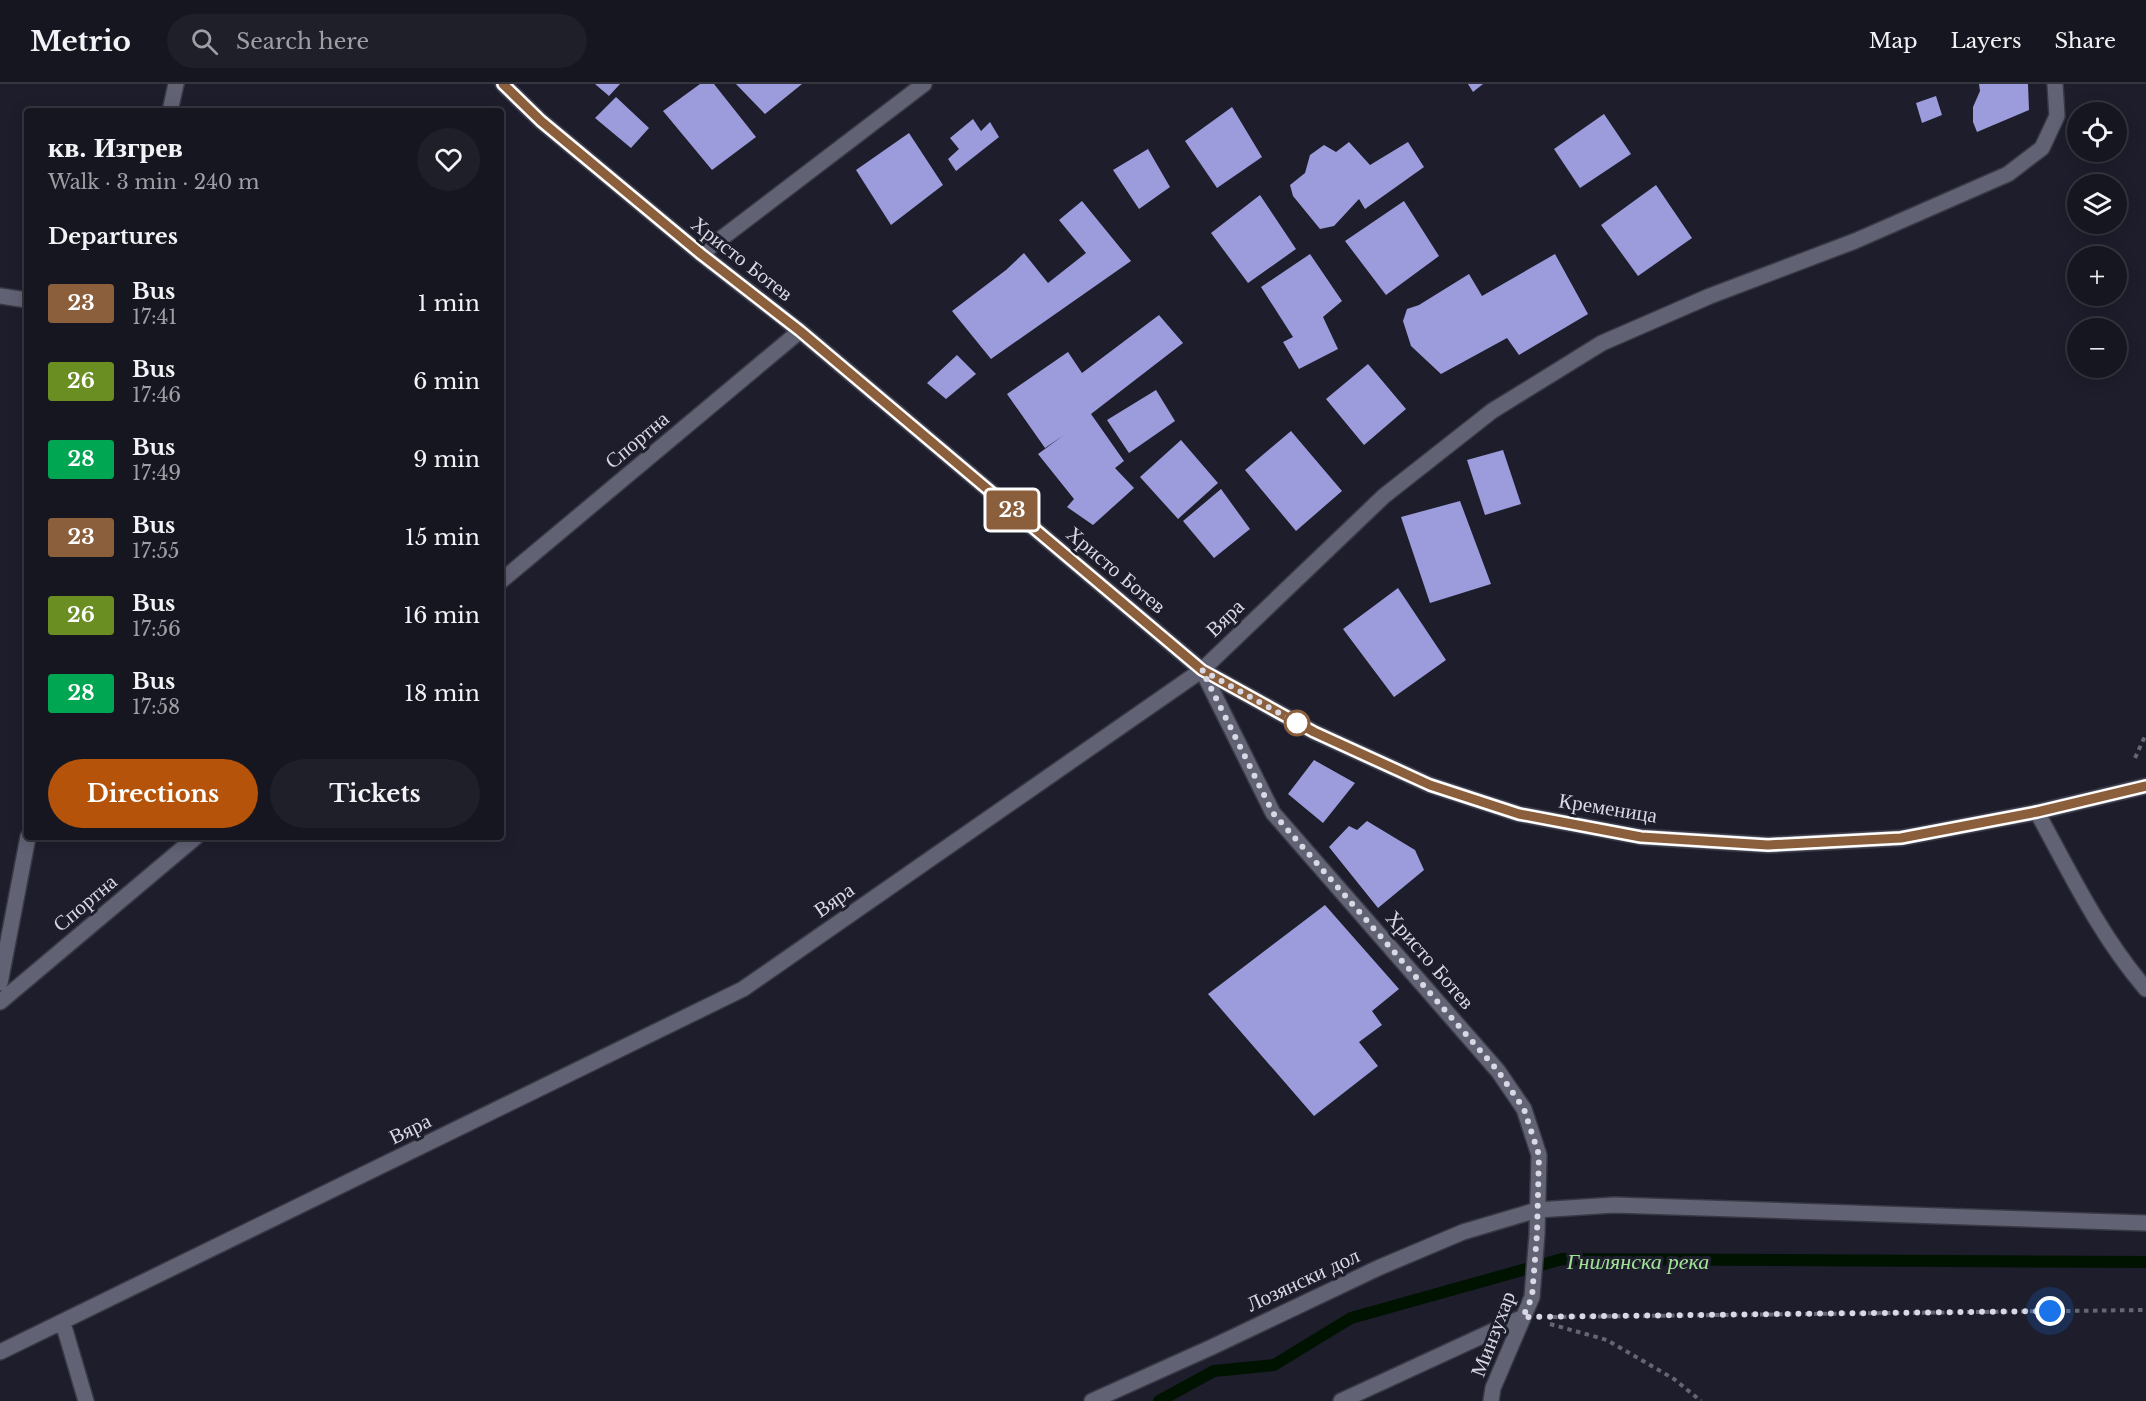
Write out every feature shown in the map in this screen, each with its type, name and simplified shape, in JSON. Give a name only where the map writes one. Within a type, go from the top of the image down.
[{"type":"street","points":[[171,108],[176,84]]},
{"type":"street","name":"Христо Ботев","points":[[503,84],[541,121],[701,254],[800,331],[1202,670],[1273,813],[1498,1071],[1524,1109],[1539,1155],[1537,1210]]},
{"type":"street","points":[[701,254],[924,84]]},
{"type":"street","name":"Вяра","points":[[0,1352],[743,989],[1202,670],[1384,496],[1492,411],[1602,343],[1710,296],[1855,241],[2008,174],[2042,148],[2057,116],[2055,84]]},
{"type":"street","points":[[0,296],[24,300]]},
{"type":"street","name":"Спортна","points":[[504,579],[800,331]]},
{"type":"street","name":"Кременица","points":[[1202,670],[1314,732],[1430,785],[1519,814],[1641,837],[1768,845],[1901,838],[2037,812],[2146,786]]},
{"type":"street","points":[[2037,812],[2085,900],[2134,975],[2146,989]]},
{"type":"street","points":[[0,983],[27,840]]},
{"type":"street","name":"Спортна","points":[[0,1002],[192,840]]},
{"type":"street","name":"Лозянски дол","points":[[1092,1401],[1378,1268],[1463,1232],[1537,1210],[1614,1205],[2146,1223]]},
{"type":"street","name":"Минзухар","points":[[1491,1401],[1493,1388],[1532,1297],[1537,1210]]},
{"type":"street","points":[[1341,1401],[1523,1317]]},
{"type":"street","points":[[63,1323],[86,1401]]},
{"type":"path","points":[[1523,1317],[2146,1310]]},
{"type":"path","points":[[1523,1317],[1607,1340],[1674,1379],[1701,1401]]},
{"type":"building","points":[[595,84],[620,84],[609,96]]},
{"type":"building","points":[[700,84],[714,84],[756,137],[712,170],[663,111]]},
{"type":"building","points":[[736,84],[802,84],[765,114]]},
{"type":"building","points":[[1468,84],[1483,84],[1473,92]]},
{"type":"building","points":[[1979,84],[2028,84],[2029,110],[1977,132],[1973,122],[1973,107],[1980,91]]},
{"type":"building","points":[[1936,96],[1942,115],[1922,123],[1916,103]]},
{"type":"building","points":[[616,97],[649,128],[631,148],[595,118]]},
{"type":"building","points":[[1232,107],[1262,157],[1217,188],[1185,141]]},
{"type":"building","points":[[1604,114],[1631,154],[1580,188],[1554,149]]},
{"type":"building","points":[[973,119],[981,131],[990,122],[999,137],[956,171],[948,159],[959,149],[950,138]]},
{"type":"building","points":[[909,133],[943,185],[891,225],[856,170]]},
{"type":"building","points":[[1349,142],[1370,165],[1408,142],[1424,167],[1365,209],[1359,199],[1334,226],[1320,229],[1293,196],[1290,185],[1305,173],[1310,155],[1324,145],[1336,152]]},
{"type":"building","points":[[1148,149],[1170,187],[1139,209],[1113,170]]},
{"type":"building","points":[[1656,185],[1692,238],[1638,276],[1601,225]]},
{"type":"building","points":[[1260,195],[1296,249],[1248,283],[1211,233]]},
{"type":"building","points":[[1082,201],[1131,261],[991,359],[952,311],[1006,270],[1024,253],[1048,283],[1086,253],[1059,220]]},
{"type":"building","points":[[1404,201],[1439,256],[1386,295],[1345,241]]},
{"type":"building","points":[[1310,254],[1342,301],[1323,317],[1338,349],[1299,369],[1283,342],[1293,337],[1261,287]]},
{"type":"building","points":[[1555,254],[1588,314],[1519,355],[1507,338],[1441,374],[1411,346],[1403,321],[1407,309],[1419,305],[1469,274],[1482,296]]},
{"type":"building","points":[[1159,315],[1183,343],[1091,414],[1124,461],[1115,468],[1134,488],[1093,525],[1067,507],[1074,499],[1038,454],[1064,435],[1045,448],[1007,394],[1068,352],[1082,373]]},
{"type":"building","points":[[957,355],[976,374],[946,399],[927,383]]},
{"type":"building","points":[[1368,364],[1406,409],[1364,445],[1326,399]]},
{"type":"building","points":[[1156,390],[1175,421],[1129,453],[1107,420]]},
{"type":"building","points":[[1291,431],[1342,491],[1296,531],[1245,470]]},
{"type":"building","points":[[1181,440],[1218,483],[1178,519],[1140,477]]},
{"type":"building","points":[[1503,450],[1521,504],[1485,515],[1467,460]]},
{"type":"building","points":[[1221,489],[1250,529],[1214,558],[1183,521]]},
{"type":"building","points":[[1460,501],[1491,584],[1430,603],[1401,517]]},
{"type":"building","points":[[1398,588],[1446,660],[1394,697],[1343,629]]},
{"type":"building","points":[[1314,760],[1355,783],[1323,823],[1288,794]]},
{"type":"building","points":[[1367,821],[1415,850],[1424,870],[1378,908],[1329,847],[1349,826],[1357,830]]},
{"type":"building","points":[[1325,905],[1399,989],[1372,1011],[1382,1025],[1359,1042],[1378,1066],[1314,1116],[1208,994]]},
{"type":"waterway","name":"Гнилянска река","points":[[1159,1401],[1214,1371],[1274,1365],[1351,1318],[1562,1259],[2146,1262]]},
{"type":"bus line","name":"23","points":[[503,84],[541,121],[701,254],[800,331],[1202,670],[1314,732],[1430,785],[1519,814],[1641,837],[1768,845],[1901,838],[2037,812],[2146,786]]},
{"type":"route","points":[[1297,723],[1202,670],[1273,813],[1498,1071],[1524,1109],[1539,1155],[1537,1234],[1532,1297],[1523,1317],[2050,1311]]}]
